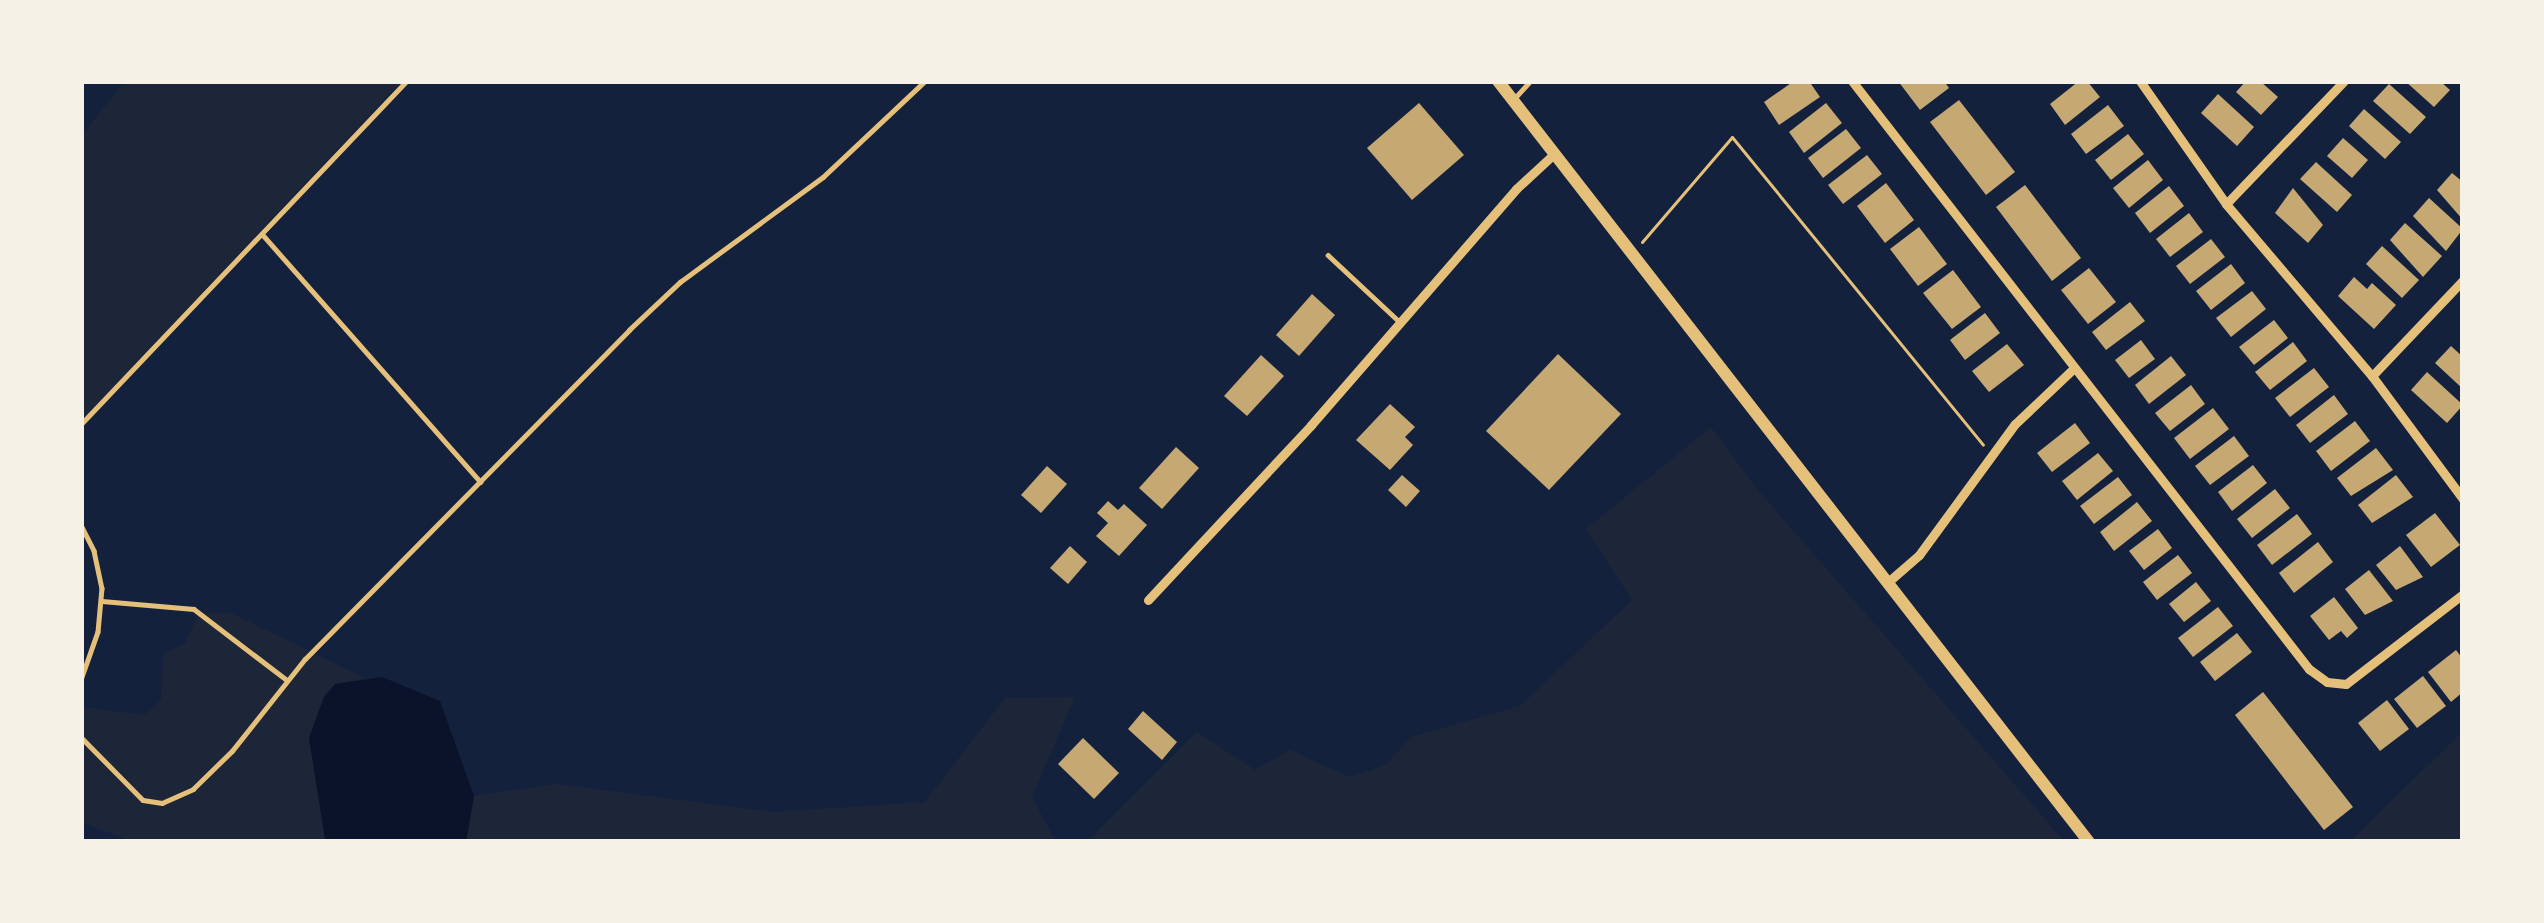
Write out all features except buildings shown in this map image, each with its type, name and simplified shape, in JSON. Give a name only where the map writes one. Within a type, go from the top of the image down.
[{"type":"main road","points":[[1498,81],[2089,842]]},
{"type":"street","points":[[1852,81],[2309,669],[2327,682],[2346,684],[2463,594]]},
{"type":"street","points":[[2140,81],[2226,204],[2372,376],[2463,499]]},
{"type":"street","points":[[2226,204],[2344,81]]},
{"type":"street","points":[[1148,600],[1401,323],[1516,189],[1555,153]]},
{"type":"street","points":[[2372,376],[2463,280]]},
{"type":"street","points":[[1888,582],[1919,555],[2038,398],[2074,368]]},
{"type":"lane","points":[[81,424],[406,81]]},
{"type":"lane","points":[[81,737],[143,800],[173,801],[213,772],[287,680],[658,302],[823,177],[925,81]]},
{"type":"lane","points":[[1513,99],[1530,81]]},
{"type":"lane","points":[[263,235],[481,482]]},
{"type":"lane","points":[[1328,255],[1401,323]]},
{"type":"lane","points":[[81,525],[94,551],[102,601],[98,632],[81,680]]},
{"type":"lane","points":[[102,601],[194,609],[287,680]]},
{"type":"path","points":[[1632,252],[1732,136],[1992,456]]},
{"type":"shaded area","points":[[125,81],[402,81],[81,421],[81,136]]},
{"type":"shaded area","points":[[1711,427],[1756,488],[2065,842],[1087,842],[1197,732],[1255,770],[1290,750],[1350,777],[1386,765],[1411,737],[1520,706],[1632,600],[1586,529]]},
{"type":"shaded area","points":[[199,613],[231,613],[365,678],[335,685],[324,697],[309,738],[326,842],[134,842],[81,822],[81,707],[145,715],[161,700],[163,654],[185,643]]},
{"type":"shaded area","points":[[382,677],[440,701],[474,796],[466,842],[325,839],[309,738],[324,697],[335,684]]},
{"type":"shaded area","points":[[1075,697],[1032,797],[1056,842],[466,842],[474,796],[557,784],[773,812],[925,802],[1005,698]]},
{"type":"shaded area","points":[[2463,731],[2463,835],[2458,842],[2349,842]]}]
